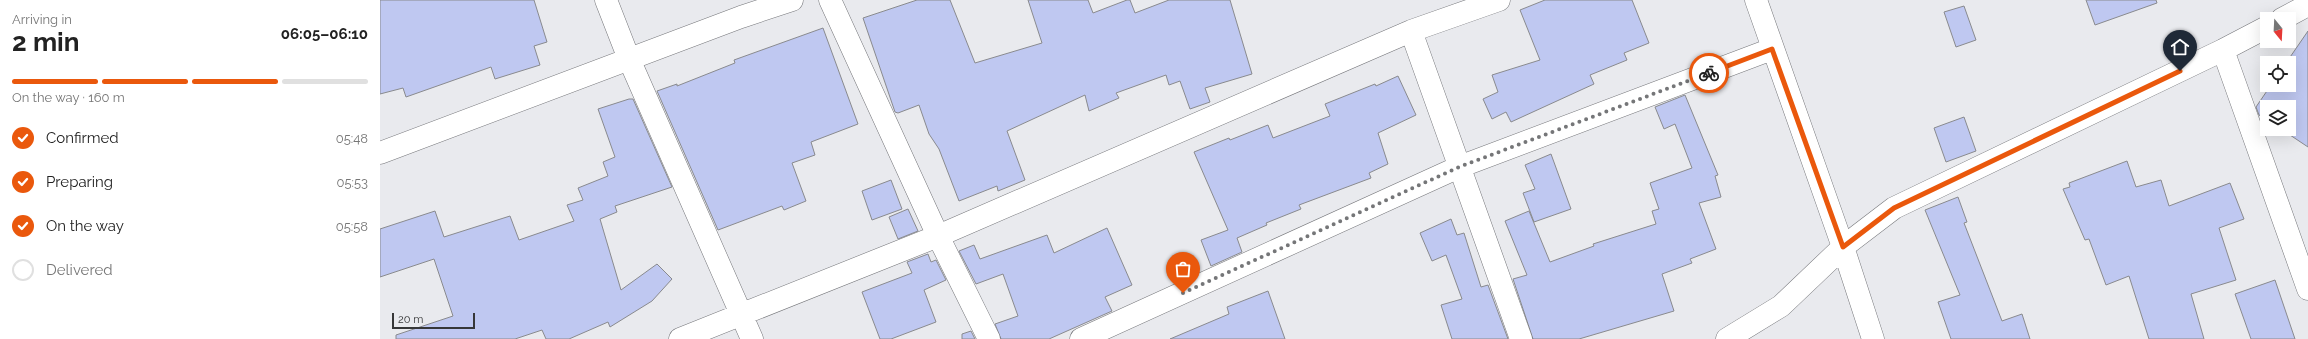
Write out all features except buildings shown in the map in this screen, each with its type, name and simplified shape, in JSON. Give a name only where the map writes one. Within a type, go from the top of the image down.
[{"type":"street","points":[[606,0],[629,59],[752,339]]},
{"type":"street","points":[[380,153],[741,16],[792,0]]},
{"type":"street","points":[[830,0],[938,236],[989,339]]},
{"type":"street","points":[[680,339],[741,313],[938,236],[1411,31],[1499,0]]},
{"type":"street","points":[[1756,0],[1843,247],[1873,339]]},
{"type":"street","points":[[2295,12],[2308,5]]},
{"type":"street","points":[[1411,31],[1521,339]]},
{"type":"street","points":[[1728,339],[1781,306],[1843,247],[1894,208],[2223,50],[2260,31]]},
{"type":"street","points":[[1081,339],[1459,167],[1772,49]]},
{"type":"street","points":[[2223,50],[2308,289]]},
{"type":"way so far","points":[[1183,293],[1459,167],[1709,73]]},
{"type":"route","points":[[1709,73],[1772,49],[1843,247],[1894,208],[2180,71]]}]
